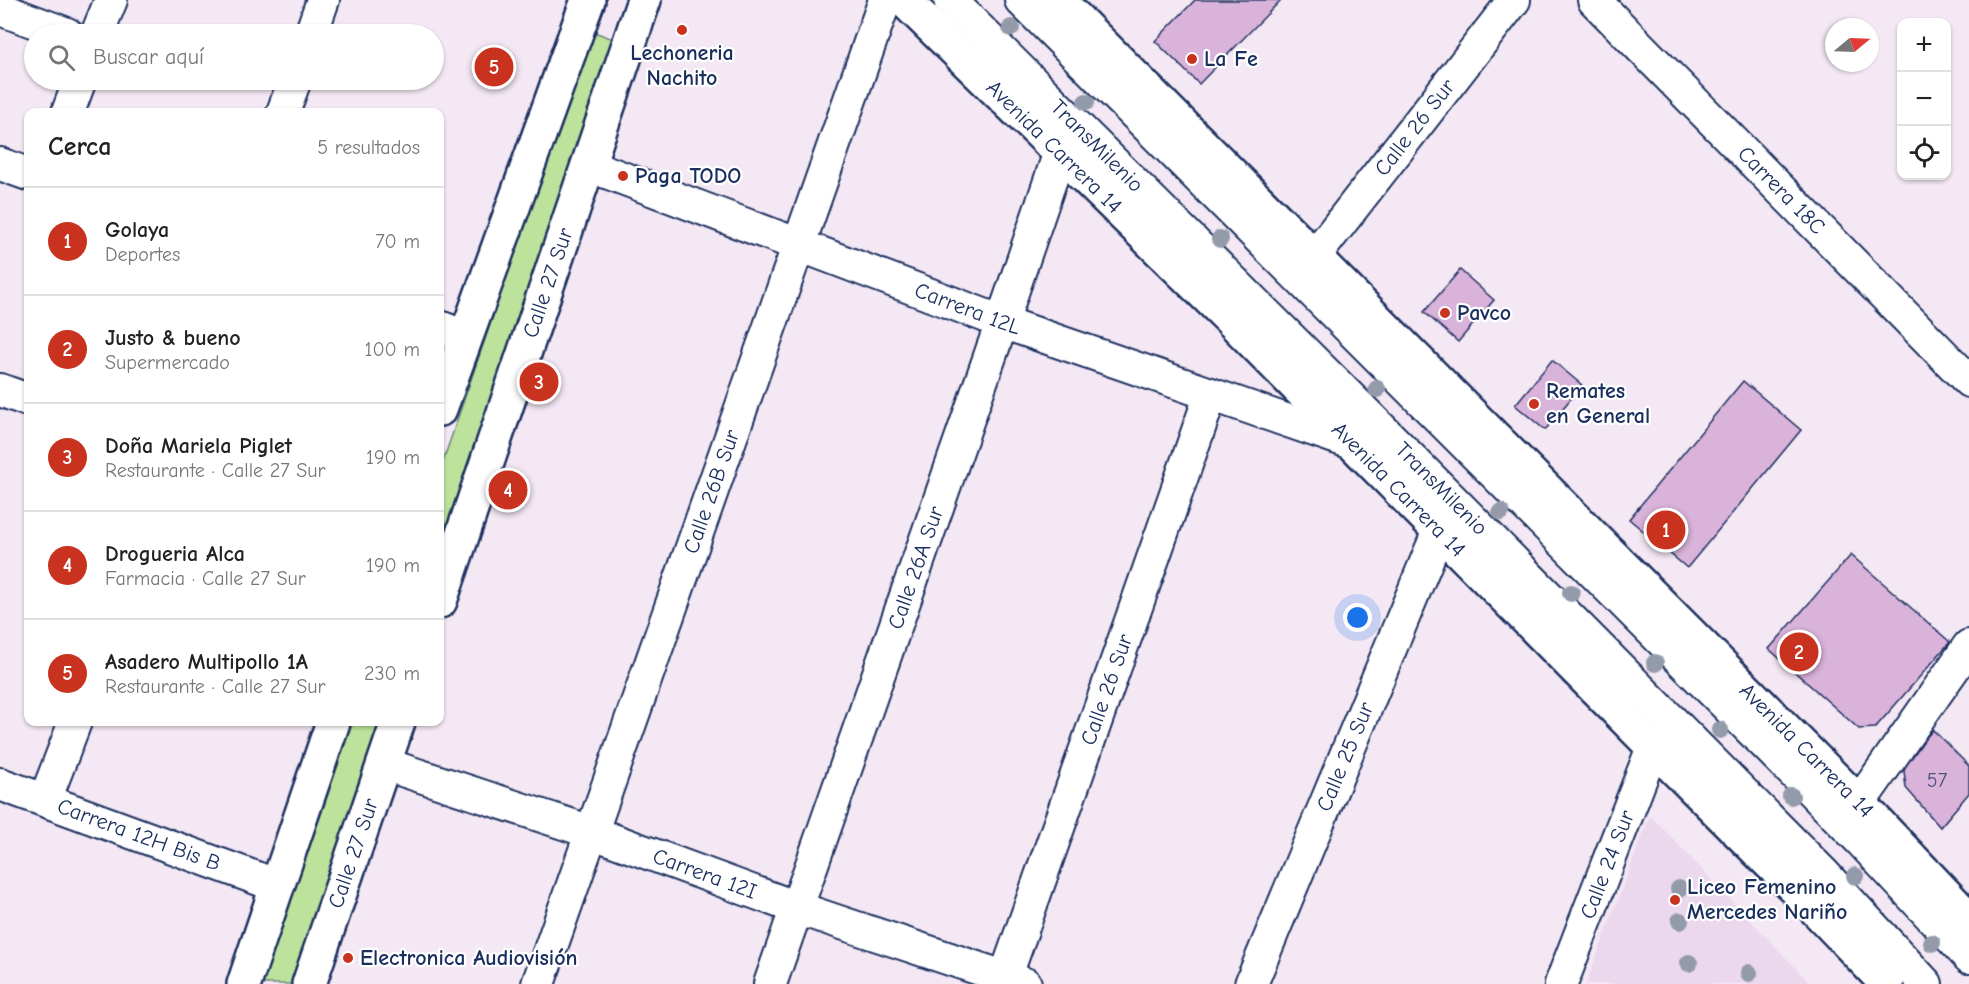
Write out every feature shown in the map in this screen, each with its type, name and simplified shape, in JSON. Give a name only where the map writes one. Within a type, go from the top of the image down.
[{"type":"main road","points":[[444,383],[452,332],[588,0]]},
{"type":"main road","name":"Calle 27 Sur","points":[[444,589],[644,0]]},
{"type":"main road","name":"Avenida Carrera 14","points":[[904,0],[1352,442],[1804,897],[1887,984]]},
{"type":"main road","name":"Avenida Carrera 14","points":[[1074,6],[1314,257],[1859,803],[1969,919]]},
{"type":"main road","points":[[244,984],[332,726]]},
{"type":"main road","name":"Calle 27 Sur","points":[[309,984],[397,726]]},
{"type":"street","points":[[101,24],[111,0]]},
{"type":"street","points":[[315,24],[323,0]]},
{"type":"street","name":"Calle 26B Sur","points":[[538,984],[885,0]]},
{"type":"street","name":"TransMilenio","points":[[950,0],[1397,444],[1825,875],[1926,984]]},
{"type":"street","points":[[1021,0],[1761,740],[1969,957]]},
{"type":"street","name":"Calle 26 Sur","points":[[1314,257],[1514,0]]},
{"type":"street","name":"Carrera 18C","points":[[1594,0],[1969,381]]},
{"type":"street","points":[[0,9],[40,24]]},
{"type":"street","points":[[70,108],[76,90]]},
{"type":"street","points":[[284,108],[291,90]]},
{"type":"street","name":"Calle 26A Sur","points":[[770,984],[1060,152]]},
{"type":"street","points":[[0,164],[24,173]]},
{"type":"street","name":"Carrera 12L","points":[[588,165],[1002,322],[1352,442]]},
{"type":"street","points":[[0,390],[24,399]]},
{"type":"street","name":"Calle 26 Sur","points":[[1011,982],[1211,394]]},
{"type":"street","name":"Calle 25 Sur","points":[[1251,984],[1439,531]]},
{"type":"street","points":[[1859,803],[1969,646]]},
{"type":"street","points":[[45,800],[73,726]]},
{"type":"street","name":"Calle 24 Sur","points":[[1561,984],[1653,747]]},
{"type":"street","name":"Carrera 12I","points":[[384,764],[591,832],[797,908],[1011,982]]},
{"type":"street","name":"Carrera 12H Bis B","points":[[0,784],[278,886]]},
{"type":"shaded area","name":"Liceo Femenino Mercedes Nariño","points":[[1650,815],[1811,984],[1586,984]]},
{"type":"green space","points":[[591,31],[619,41],[444,548],[444,458]]},
{"type":"green space","points":[[352,726],[383,726],[293,984],[262,984]]},
{"type":"building","points":[[1195,0],[1281,0],[1199,84],[1155,41]]},
{"type":"building","points":[[1460,270],[1494,300],[1458,342],[1424,312]]},
{"type":"building","points":[[1552,360],[1582,385],[1545,430],[1515,405]]},
{"type":"building","points":[[1743,381],[1801,430],[1687,568],[1629,519]]},
{"type":"building","points":[[1851,555],[1950,642],[1875,728],[1859,729],[1769,649]]},
{"type":"building","points":[[1933,730],[1969,766],[1969,793],[1940,827],[1906,788],[1904,771],[1908,757]]},
{"type":"place","name":"Lechoneria Nachito","points":[[682,30]]},
{"type":"place","name":"La Fe","points":[[1192,59]]},
{"type":"place","name":"Asadero Multipollo 1A","points":[[494,67]]},
{"type":"place","name":"Paga TODO","points":[[623,176]]},
{"type":"place","name":"Pavco","points":[[1445,313]]},
{"type":"place","name":"Doña Mariela Piglet","points":[[539,382]]},
{"type":"place","name":"Remates en General","points":[[1534,404]]},
{"type":"place","name":"Drogueria Alca","points":[[508,490]]},
{"type":"place","name":"Golaya","points":[[1666,530]]},
{"type":"place","name":"Justo & bueno","points":[[1799,652]]},
{"type":"place","name":"Liceo Femenino Mercedes Nariño","points":[[1675,900]]},
{"type":"place","name":"Electronica Audiovisión","points":[[348,958]]}]
